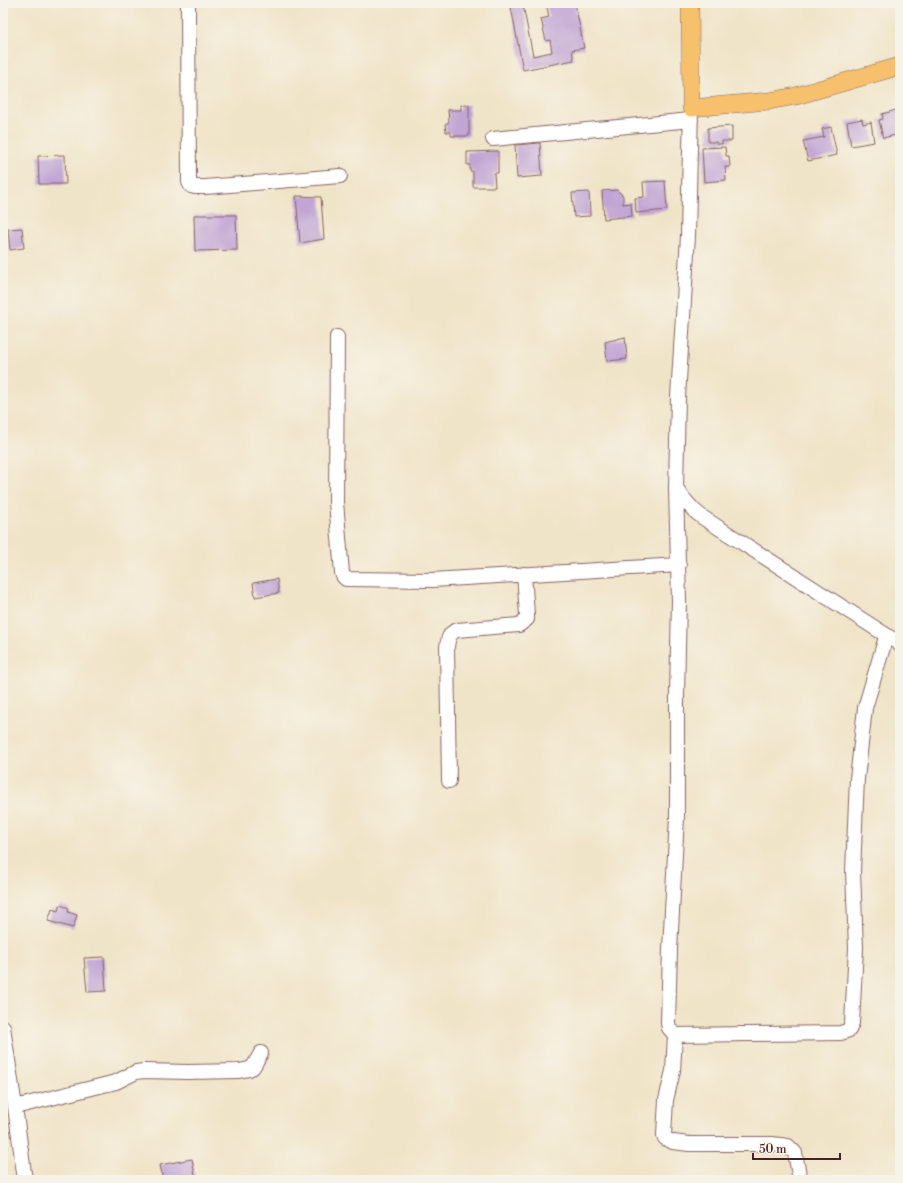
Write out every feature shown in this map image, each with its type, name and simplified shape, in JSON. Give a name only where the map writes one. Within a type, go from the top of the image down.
[{"type":"main road","points":[[690,3],[691,114],[796,96],[900,66]]},
{"type":"street","points":[[188,3],[189,182],[191,186],[206,187],[340,176]]},
{"type":"street","points":[[493,139],[691,114],[688,236],[678,397],[676,488],[678,565],[677,818],[670,949],[668,1023],[675,1035],[673,1071],[664,1115],[664,1131],[665,1138],[673,1142],[688,1144],[772,1144],[788,1146],[795,1152],[800,1180]]},
{"type":"street","points":[[337,337],[336,502],[343,576],[346,579],[432,580],[678,565]]},
{"type":"street","points":[[676,488],[691,510],[702,518],[886,637],[900,644]]},
{"type":"street","points":[[449,781],[447,647],[449,636],[452,632],[457,630],[519,624],[524,622],[527,619],[527,615],[524,574]]},
{"type":"street","points":[[675,1035],[841,1033],[849,1030],[852,1023],[856,948],[853,870],[857,780],[865,708],[886,637]]},
{"type":"street","points":[[3,1027],[25,1180]]},
{"type":"street","points":[[15,1106],[116,1082],[136,1072],[144,1070],[188,1072],[249,1070],[253,1067],[261,1053]]},
{"type":"building","points":[[546,3],[575,3],[584,48],[572,50],[574,60],[523,70],[511,7],[523,5],[533,56],[552,52],[550,40],[546,41],[541,19],[549,17]]},
{"type":"building","points":[[461,105],[469,105],[469,136],[451,136],[451,132],[446,132],[445,124],[449,122],[448,110],[461,110]]},
{"type":"building","points":[[900,109],[900,134],[883,138],[879,120],[883,119],[882,114]]},
{"type":"building","points":[[862,119],[863,124],[871,122],[874,142],[851,146],[847,122]]},
{"type":"building","points":[[732,126],[732,141],[722,141],[722,144],[708,142],[708,128]]},
{"type":"building","points":[[831,127],[837,155],[808,161],[803,141],[824,137],[822,129]]},
{"type":"building","points":[[540,143],[542,176],[517,178],[515,145]]},
{"type":"building","points":[[725,147],[726,156],[729,156],[730,167],[725,167],[726,180],[704,182],[702,148]]},
{"type":"building","points":[[498,151],[498,173],[494,173],[495,187],[473,187],[473,171],[470,171],[470,165],[467,165],[467,152]]},
{"type":"building","points":[[65,155],[66,184],[39,184],[38,156]]},
{"type":"building","points":[[665,181],[667,210],[636,213],[635,198],[644,197],[643,182]]},
{"type":"building","points":[[617,190],[623,196],[623,204],[631,203],[632,216],[604,219],[602,191]]},
{"type":"building","points":[[589,192],[590,216],[574,217],[572,193]]},
{"type":"building","points":[[296,196],[321,197],[324,239],[300,243]]},
{"type":"building","points":[[194,215],[236,215],[237,250],[195,251]]},
{"type":"building","points":[[22,228],[24,248],[10,250],[8,229]]},
{"type":"building","points":[[625,337],[627,359],[607,361],[605,342]]},
{"type":"building","points":[[277,579],[279,593],[255,597],[253,583]]},
{"type":"building","points":[[60,905],[69,908],[68,912],[77,915],[73,928],[48,921],[52,909],[58,911]]},
{"type":"building","points":[[104,957],[106,991],[87,992],[84,958]]},
{"type":"building","points":[[192,1159],[196,1180],[163,1180],[160,1165]]}]
